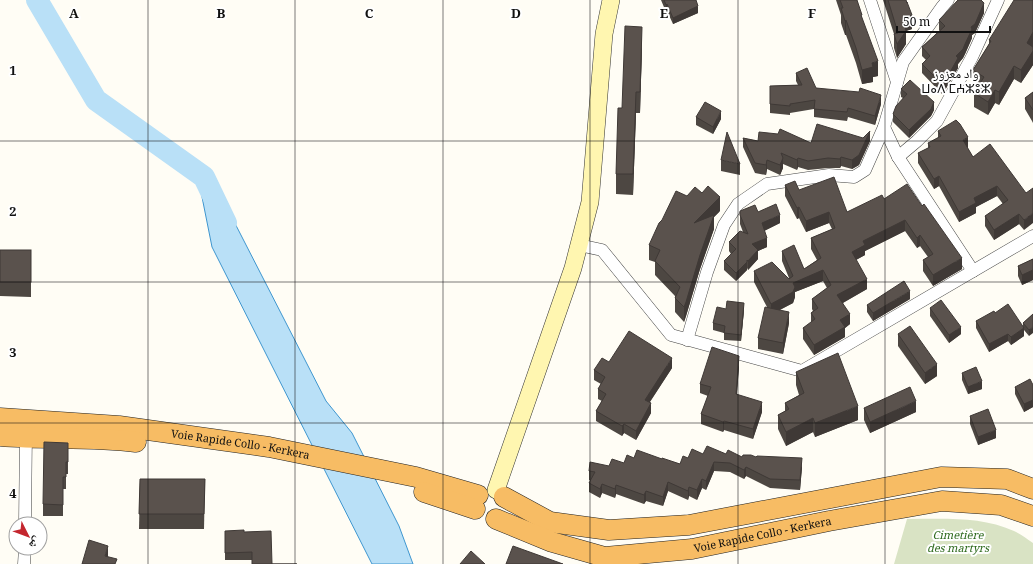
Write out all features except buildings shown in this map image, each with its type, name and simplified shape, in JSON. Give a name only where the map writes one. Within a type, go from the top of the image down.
[{"type":"highway","name":"Voie Rapide Collo - Kerkera","points":[[0,418],[26,429],[118,440],[274,455],[488,498],[550,522],[609,530],[689,525],[941,477],[1007,478],[1033,489]]},
{"type":"highway","name":"Voie Rapide Collo - Kerkera","points":[[0,436],[26,429]]},
{"type":"highway","name":"Voie Rapide Collo - Kerkera","points":[[488,498],[477,514],[481,518],[486,520],[496,519],[552,542],[606,557],[692,549],[829,521],[942,501],[1001,505],[1033,516]]},
{"type":"main road","points":[[488,498],[573,268],[590,202],[604,34],[611,0]]},
{"type":"street","points":[[870,0],[897,82]]},
{"type":"street","points":[[687,340],[707,272],[724,225],[738,204],[767,184],[829,175],[854,177],[865,170],[884,127],[902,62],[948,0]]},
{"type":"street","points":[[898,157],[937,121],[972,57],[998,0]]},
{"type":"street","points":[[884,127],[898,157],[973,271]]},
{"type":"street","points":[[578,245],[602,250],[671,335],[802,371],[1033,236]]},
{"type":"street","points":[[25,516],[26,429]]},
{"type":"green space","name":"Cimetière des martyrs","points":[[907,519],[962,519],[1001,526],[1017,532],[1033,543],[1033,564],[894,564]]},
{"type":"water","points":[[201,192],[223,200],[326,401],[352,433],[399,526],[413,564],[372,564],[212,247]]},
{"type":"waterway","points":[[37,0],[96,100],[204,177],[226,223]]},
{"type":"district","name":"واد معزوز ⵡⴰⴷ ⵎⵄⵣⵓⵣ","points":[[956,80]]}]
